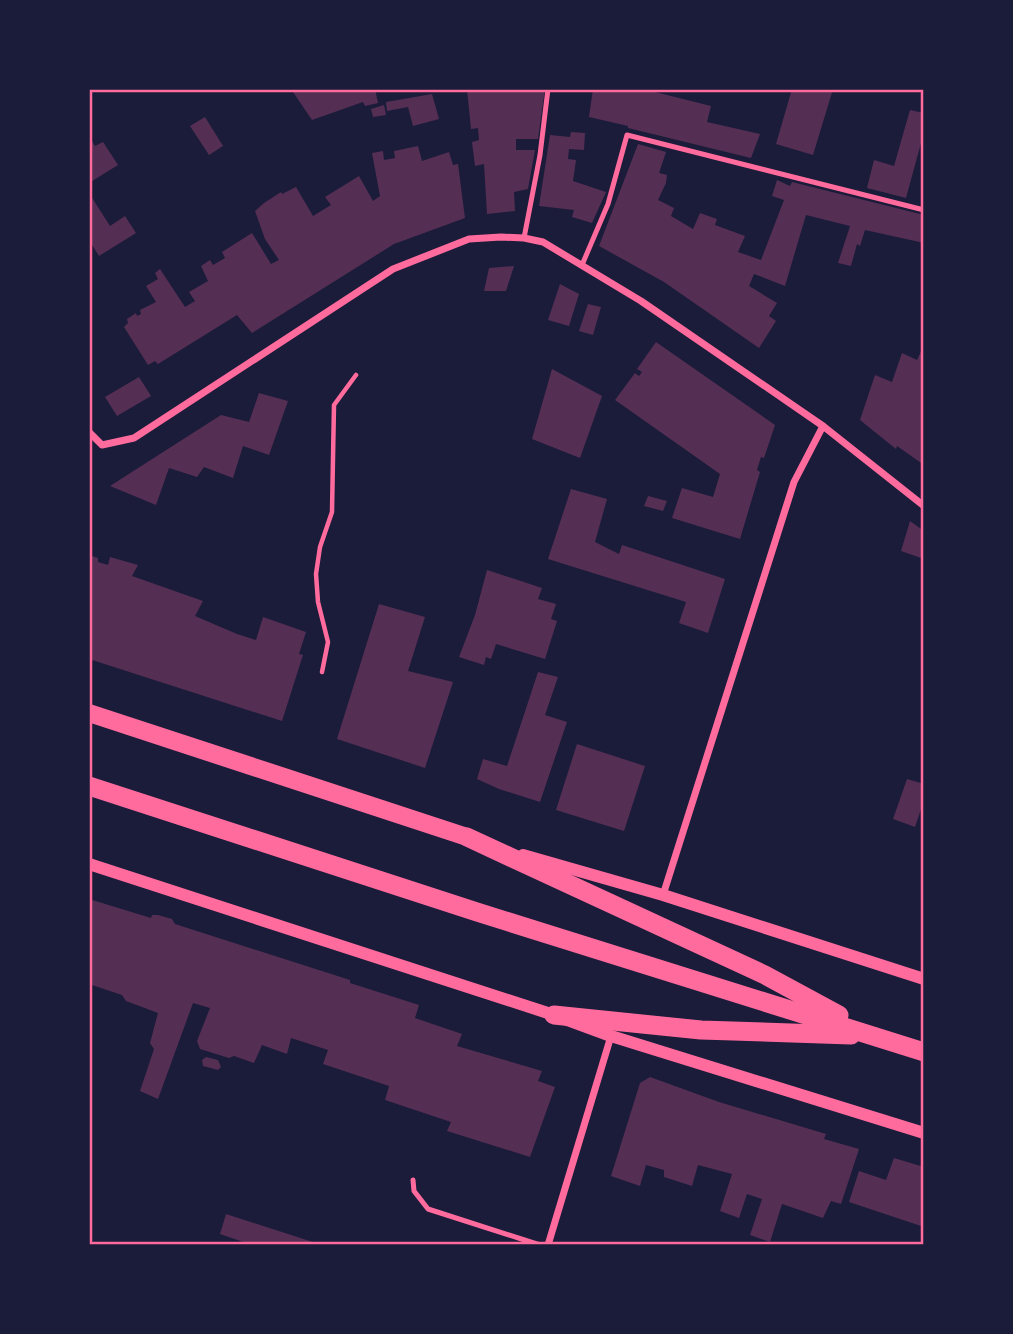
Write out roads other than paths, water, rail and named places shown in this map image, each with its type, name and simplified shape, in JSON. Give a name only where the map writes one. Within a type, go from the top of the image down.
[{"type":"highway","points":[[89,786],[477,912],[924,1052]]},
{"type":"highway","points":[[467,837],[765,975],[876,1036]]},
{"type":"highway","points":[[554,1015],[701,1030],[876,1036]]},
{"type":"main road","points":[[89,713],[467,837]]},
{"type":"street","points":[[89,432],[103,445],[134,439],[393,269],[469,239],[524,238],[543,242],[641,301],[823,426],[924,506]]},
{"type":"street","points":[[663,895],[794,482],[823,426]]},
{"type":"street","points":[[467,837],[615,883],[663,895],[924,979]]},
{"type":"street","points":[[89,864],[554,1015],[611,1036],[924,1133]]},
{"type":"street","points":[[548,1245],[611,1036]]},
{"type":"lane","points":[[524,238],[540,155],[548,89]]},
{"type":"lane","points":[[582,265],[608,204],[628,135],[924,210]]},
{"type":"lane","points":[[413,1180],[414,1191],[428,1209],[540,1245]]}]
